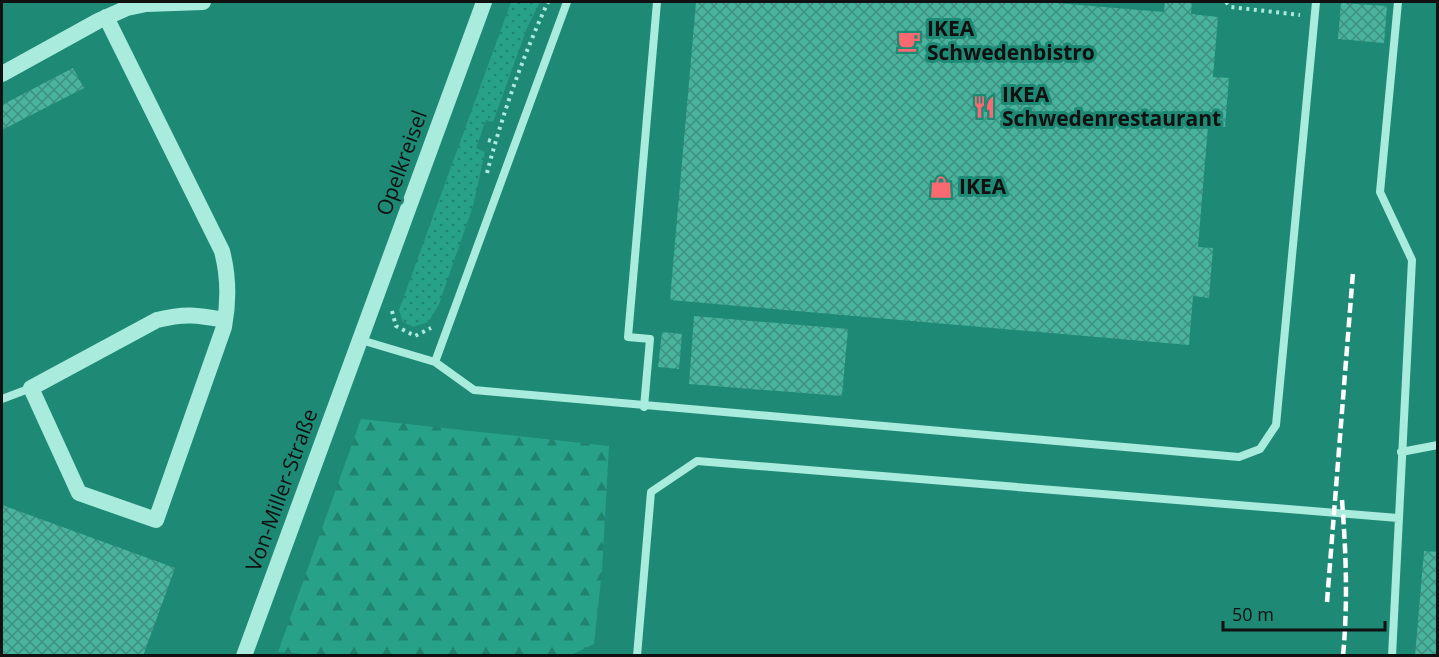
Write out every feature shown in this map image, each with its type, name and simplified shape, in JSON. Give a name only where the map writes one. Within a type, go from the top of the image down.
[{"type":"street","points":[[2,74],[106,17],[127,8],[146,4],[203,2]]},
{"type":"street","name":"Opelkreisel","points":[[361,340],[484,2]]},
{"type":"street","points":[[106,17],[222,251],[229,286],[225,320],[156,520],[79,493],[31,388],[157,320],[178,315],[225,320]]},
{"type":"street","name":"Von-Miller-Straße","points":[[244,656],[361,340]]},
{"type":"lane","points":[[435,362],[567,2]]},
{"type":"lane","points":[[644,407],[650,339],[627,337],[657,2]]},
{"type":"lane","points":[[361,340],[435,362],[474,390],[644,407],[1239,457],[1260,449],[1276,425],[1316,2]]},
{"type":"lane","points":[[1392,656],[1412,260],[1380,192],[1398,2]]},
{"type":"lane","points":[[2,399],[31,388]]},
{"type":"lane","points":[[1401,452],[1437,446]]},
{"type":"lane","points":[[637,656],[651,492],[696,461],[1398,518]]},
{"type":"path","points":[[484,182],[495,142],[535,30],[548,2]]},
{"type":"path","points":[[1226,2],[1231,7],[1315,16]]},
{"type":"path","points":[[488,140],[495,142]]},
{"type":"path","points":[[390,305],[396,326],[415,336],[432,328]]},
{"type":"green space","points":[[511,2],[540,2],[527,28],[493,122],[486,120],[476,148],[485,152],[473,206],[439,304],[428,322],[413,327],[403,322],[399,310]]},
{"type":"green space","points":[[361,419],[609,446],[602,570],[594,644],[569,656],[327,656],[278,652]]},
{"type":"building","name":"IKEA","points":[[696,2],[1044,2],[1164,12],[1165,2],[1192,2],[1191,14],[1218,17],[1213,77],[1229,78],[1225,127],[1208,126],[1198,247],[1213,248],[1209,298],[1193,296],[1189,345],[670,300]]},
{"type":"building","points":[[1341,3],[1387,6],[1384,43],[1338,39]]},
{"type":"building","points":[[73,68],[84,88],[2,130],[2,105]]},
{"type":"building","points":[[694,316],[848,329],[842,396],[689,384]]},
{"type":"building","points":[[662,332],[682,334],[679,369],[658,367]]},
{"type":"building","points":[[2,505],[175,568],[143,656],[2,656]]},
{"type":"building","points":[[1424,551],[1438,552],[1438,656],[1415,656]]},
{"type":"railway","points":[[1327,602],[1353,272]]},
{"type":"railway","points":[[1342,500],[1346,578],[1343,656]]},
{"type":"place","name":"IKEA Schwedenbistro","points":[[909,41]]},
{"type":"place","name":"IKEA Schwedenrestaurant","points":[[984,107]]},
{"type":"place","name":"IKEA","points":[[941,187]]}]
